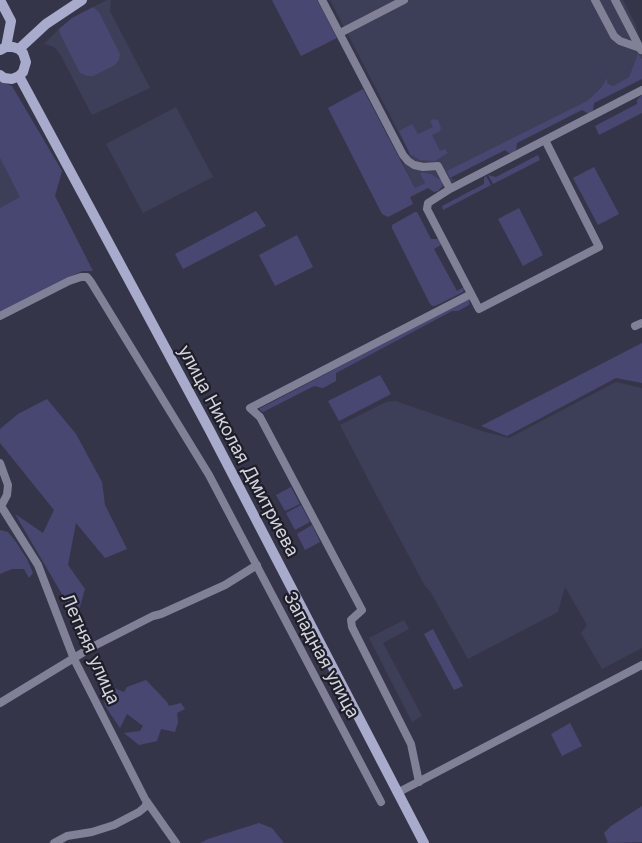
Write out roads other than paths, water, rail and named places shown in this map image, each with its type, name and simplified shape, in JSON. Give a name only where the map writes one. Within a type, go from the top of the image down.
[{"type":"main road","points":[[0,0],[11,21],[3,48],[13,47],[19,49],[23,53],[26,62],[20,76],[12,79],[4,78],[0,75]]},
{"type":"main road","points":[[19,49],[46,24],[82,0]]},
{"type":"main road","name":"улица Николая Дмитриева","points":[[20,76],[209,429],[424,843]]},
{"type":"street","points":[[322,0],[403,155],[414,165],[431,168],[438,166],[450,189]]},
{"type":"street","points":[[340,33],[404,0]]},
{"type":"street","points":[[595,0],[614,36],[620,41],[641,50]]},
{"type":"street","points":[[615,0],[641,50]]},
{"type":"street","points":[[545,140],[599,247],[479,309],[427,208],[428,203],[450,189],[545,140],[642,90]]},
{"type":"street","name":"Западная улица","points":[[0,316],[69,281],[80,277],[87,278],[97,291],[209,475],[381,802]]},
{"type":"street","points":[[419,782],[411,744],[352,627],[351,620],[362,610],[260,417],[250,408],[471,294]]},
{"type":"street","name":"Летняя улица","points":[[0,463],[8,485],[7,495],[1,507],[38,566],[74,659],[146,802],[176,843]]},
{"type":"street","points":[[0,704],[92,646],[153,616],[225,585],[257,565]]},
{"type":"street","points":[[397,793],[642,665]]},
{"type":"street","points":[[54,843],[67,836],[92,832],[114,825],[139,812],[145,807],[146,802]]}]
